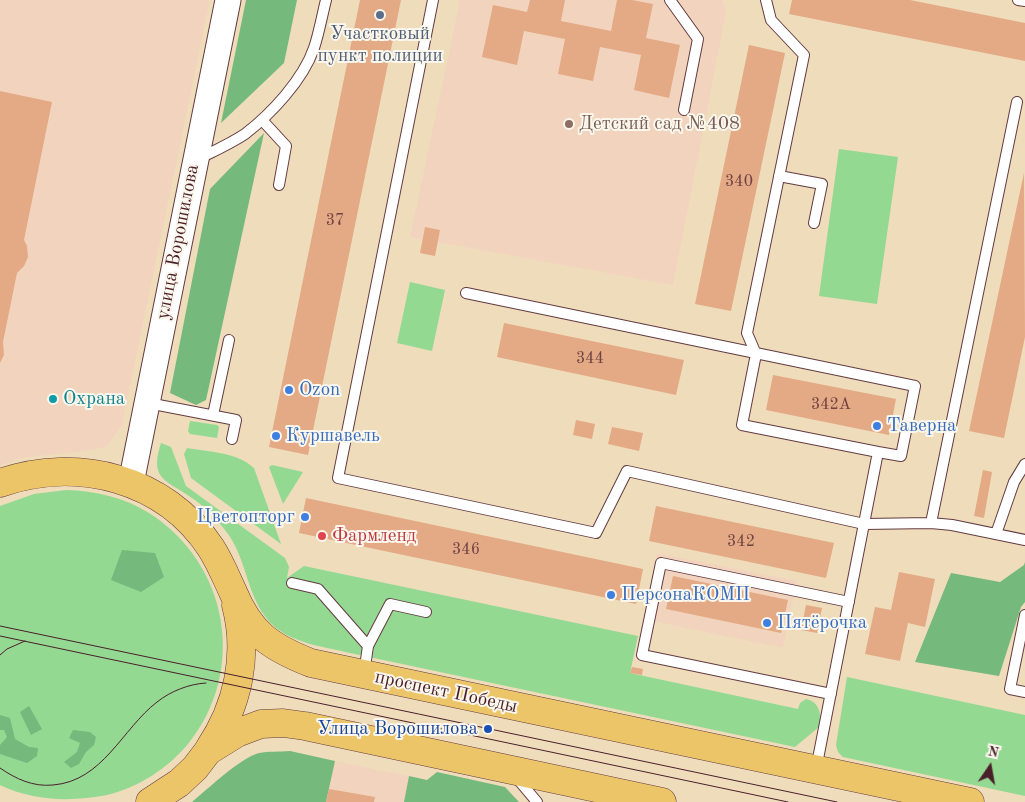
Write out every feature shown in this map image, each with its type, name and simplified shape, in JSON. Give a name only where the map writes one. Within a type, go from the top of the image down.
[{"type":"main road","name":"проспект Победы","points":[[0,483],[37,472],[77,471],[113,477],[131,483],[154,495],[175,509],[211,547],[224,569],[233,594],[247,620],[268,643],[290,655],[311,663],[970,802]]},
{"type":"main road","points":[[150,802],[179,783],[194,768],[208,750],[228,715],[240,676],[242,637],[239,615],[233,594]]},
{"type":"main road","points":[[208,750],[237,733],[261,724],[283,723],[305,726],[662,802]]},
{"type":"street","name":"улица Ворошилова","points":[[131,483],[194,160],[228,0]]},
{"type":"lane","points":[[194,160],[230,143],[246,133],[262,120],[285,96],[313,50],[326,0]]},
{"type":"lane","points":[[433,0],[338,478],[596,533],[627,471],[864,524],[952,524],[1025,540]]},
{"type":"lane","points":[[670,0],[698,38],[684,110]]},
{"type":"lane","points":[[466,293],[756,354],[915,386],[901,456],[742,425],[756,354],[747,332],[804,55],[771,20],[766,0]]},
{"type":"lane","points":[[1018,0],[1025,1]]},
{"type":"lane","points":[[931,523],[1017,102]]},
{"type":"lane","points":[[262,120],[286,146],[278,185]]},
{"type":"lane","points":[[779,176],[822,184],[814,223]]},
{"type":"lane","points":[[213,415],[229,340]]},
{"type":"lane","points":[[147,403],[236,420],[232,439]]},
{"type":"lane","points":[[816,769],[878,452]]},
{"type":"lane","points":[[996,534],[1014,482],[1025,464]]},
{"type":"lane","points":[[831,694],[642,655],[661,563],[849,602]]},
{"type":"lane","points":[[292,583],[318,589],[368,646]]},
{"type":"lane","points":[[363,675],[368,646],[390,604],[426,612]]},
{"type":"lane","points":[[1025,616],[1010,689],[1025,692]]},
{"type":"lane","points":[[510,770],[537,802]]},
{"type":"shaded area","points":[[0,0],[210,0],[122,425],[107,447],[19,458],[0,466]]},
{"type":"shaded area","name":"Детский сад №408","points":[[460,0],[722,0],[726,12],[673,285],[410,237]]},
{"type":"shaded area","points":[[657,553],[797,581],[783,648],[643,619]]},
{"type":"shaded area","points":[[335,761],[409,776],[404,802],[326,802]]},
{"type":"green space","points":[[246,0],[297,0],[284,63],[221,123]]},
{"type":"green space","points":[[264,133],[206,400],[196,405],[170,393],[210,189]]},
{"type":"green space","points":[[839,149],[898,157],[877,304],[819,296]]},
{"type":"green space","points":[[410,282],[445,290],[432,351],[397,343]]},
{"type":"green space","points":[[190,421],[217,425],[219,427],[217,438],[190,434],[188,431]]},
{"type":"green space","points":[[161,443],[171,447],[186,486],[285,558],[289,567],[287,578],[304,566],[638,636],[630,673],[798,709],[800,703],[806,699],[814,703],[819,709],[820,726],[795,747],[331,649],[301,641],[283,633],[265,617],[252,593],[233,541],[221,525],[204,507],[169,483],[159,473],[157,462]]},
{"type":"green space","points":[[187,448],[231,456],[254,468],[281,544],[191,478],[184,454]]},
{"type":"green space","points":[[272,465],[303,472],[283,504],[269,467]]},
{"type":"green space","points":[[66,490],[98,493],[130,503],[149,513],[176,534],[197,560],[212,589],[221,620],[223,652],[218,684],[207,715],[188,744],[162,769],[141,782],[119,792],[80,799],[52,799],[26,794],[0,785],[0,506],[34,494]]},
{"type":"green space","points":[[122,550],[155,553],[164,577],[141,592],[111,580]]},
{"type":"green space","points":[[1025,562],[1025,602],[1021,607],[999,676],[915,662],[951,573],[1000,582],[1024,565]]},
{"type":"green space","points":[[847,677],[1025,715],[1025,796],[843,757],[838,752],[836,745]]},
{"type":"green space","points":[[29,706],[42,729],[31,735],[20,712]]},
{"type":"green space","points":[[0,715],[10,718],[15,739],[29,747],[38,748],[37,756],[27,763],[0,754],[0,745],[7,737],[4,730],[0,730]]},
{"type":"green space","points":[[73,730],[90,732],[96,737],[94,745],[86,752],[79,764],[71,768],[64,762],[77,752],[80,743],[69,738]]},
{"type":"green space","points":[[290,751],[335,761],[326,802],[192,802],[234,767],[251,756],[263,752]]},
{"type":"green space","points":[[437,772],[505,787],[519,802],[404,802],[409,776],[427,780]]},
{"type":"building","points":[[360,0],[401,0],[308,455],[269,447]]},
{"type":"building","points":[[530,0],[565,0],[561,21],[611,31],[617,0],[632,0],[653,4],[646,38],[680,45],[669,98],[634,90],[641,55],[600,47],[593,81],[558,74],[565,39],[524,31],[517,65],[482,57],[493,5],[527,12]]},
{"type":"building","points":[[792,0],[910,0],[1025,23],[1025,61],[789,14]]},
{"type":"building","points":[[749,45],[785,53],[731,311],[695,304]]},
{"type":"building","points":[[0,91],[52,102],[24,240],[27,246],[28,257],[24,266],[17,273],[3,342],[4,355],[0,363]]},
{"type":"building","points":[[1024,173],[1025,337],[1004,438],[969,431]]},
{"type":"building","points":[[425,227],[440,230],[435,256],[420,253]]},
{"type":"building","points":[[504,323],[684,360],[676,395],[497,357]]},
{"type":"building","points":[[773,375],[896,399],[889,435],[766,410]]},
{"type":"building","points":[[576,420],[595,424],[592,439],[573,435]]},
{"type":"building","points":[[612,427],[643,433],[639,451],[608,444]]},
{"type":"building","points":[[983,470],[992,472],[984,518],[974,516]]},
{"type":"building","points":[[306,498],[643,569],[636,604],[299,533]]},
{"type":"building","points":[[656,506],[834,543],[826,578],[649,541]]},
{"type":"building","points":[[899,572],[935,579],[925,627],[908,623],[900,661],[865,654],[875,607],[891,610]]},
{"type":"building","points":[[673,576],[788,600],[781,633],[666,609]]},
{"type":"building","points":[[806,605],[822,608],[817,633],[801,630]]},
{"type":"building","points":[[632,667],[643,669],[642,675],[630,673]]},
{"type":"building","points":[[329,789],[375,797],[374,802],[326,802]]},
{"type":"tram line","points":[[0,626],[837,802]]},
{"type":"tram line","points":[[0,636],[788,802]]},
{"type":"tram line","points":[[0,655],[7,649],[25,641]]},
{"type":"tram line","points":[[0,768],[12,776],[39,785],[53,785],[70,781],[85,774],[99,764],[157,702],[180,689],[206,683]]},
{"type":"place","name":"Участковый пункт полиции","points":[[380,15]]},
{"type":"place","name":"Детский сад №408","points":[[569,124]]},
{"type":"place","name":"Ozon","points":[[289,390]]},
{"type":"place","name":"Охрана","points":[[53,399]]},
{"type":"place","name":"Таверна","points":[[877,426]]},
{"type":"place","name":"Куршавель","points":[[276,436]]},
{"type":"place","name":"Цветопторг","points":[[305,517]]},
{"type":"place","name":"Фармленд","points":[[322,536]]},
{"type":"place","name":"ПерсонаКОМП","points":[[611,595]]},
{"type":"place","name":"Пятёрочка","points":[[767,623]]},
{"type":"place","name":"Улица Ворошилова","points":[[488,729]]}]
